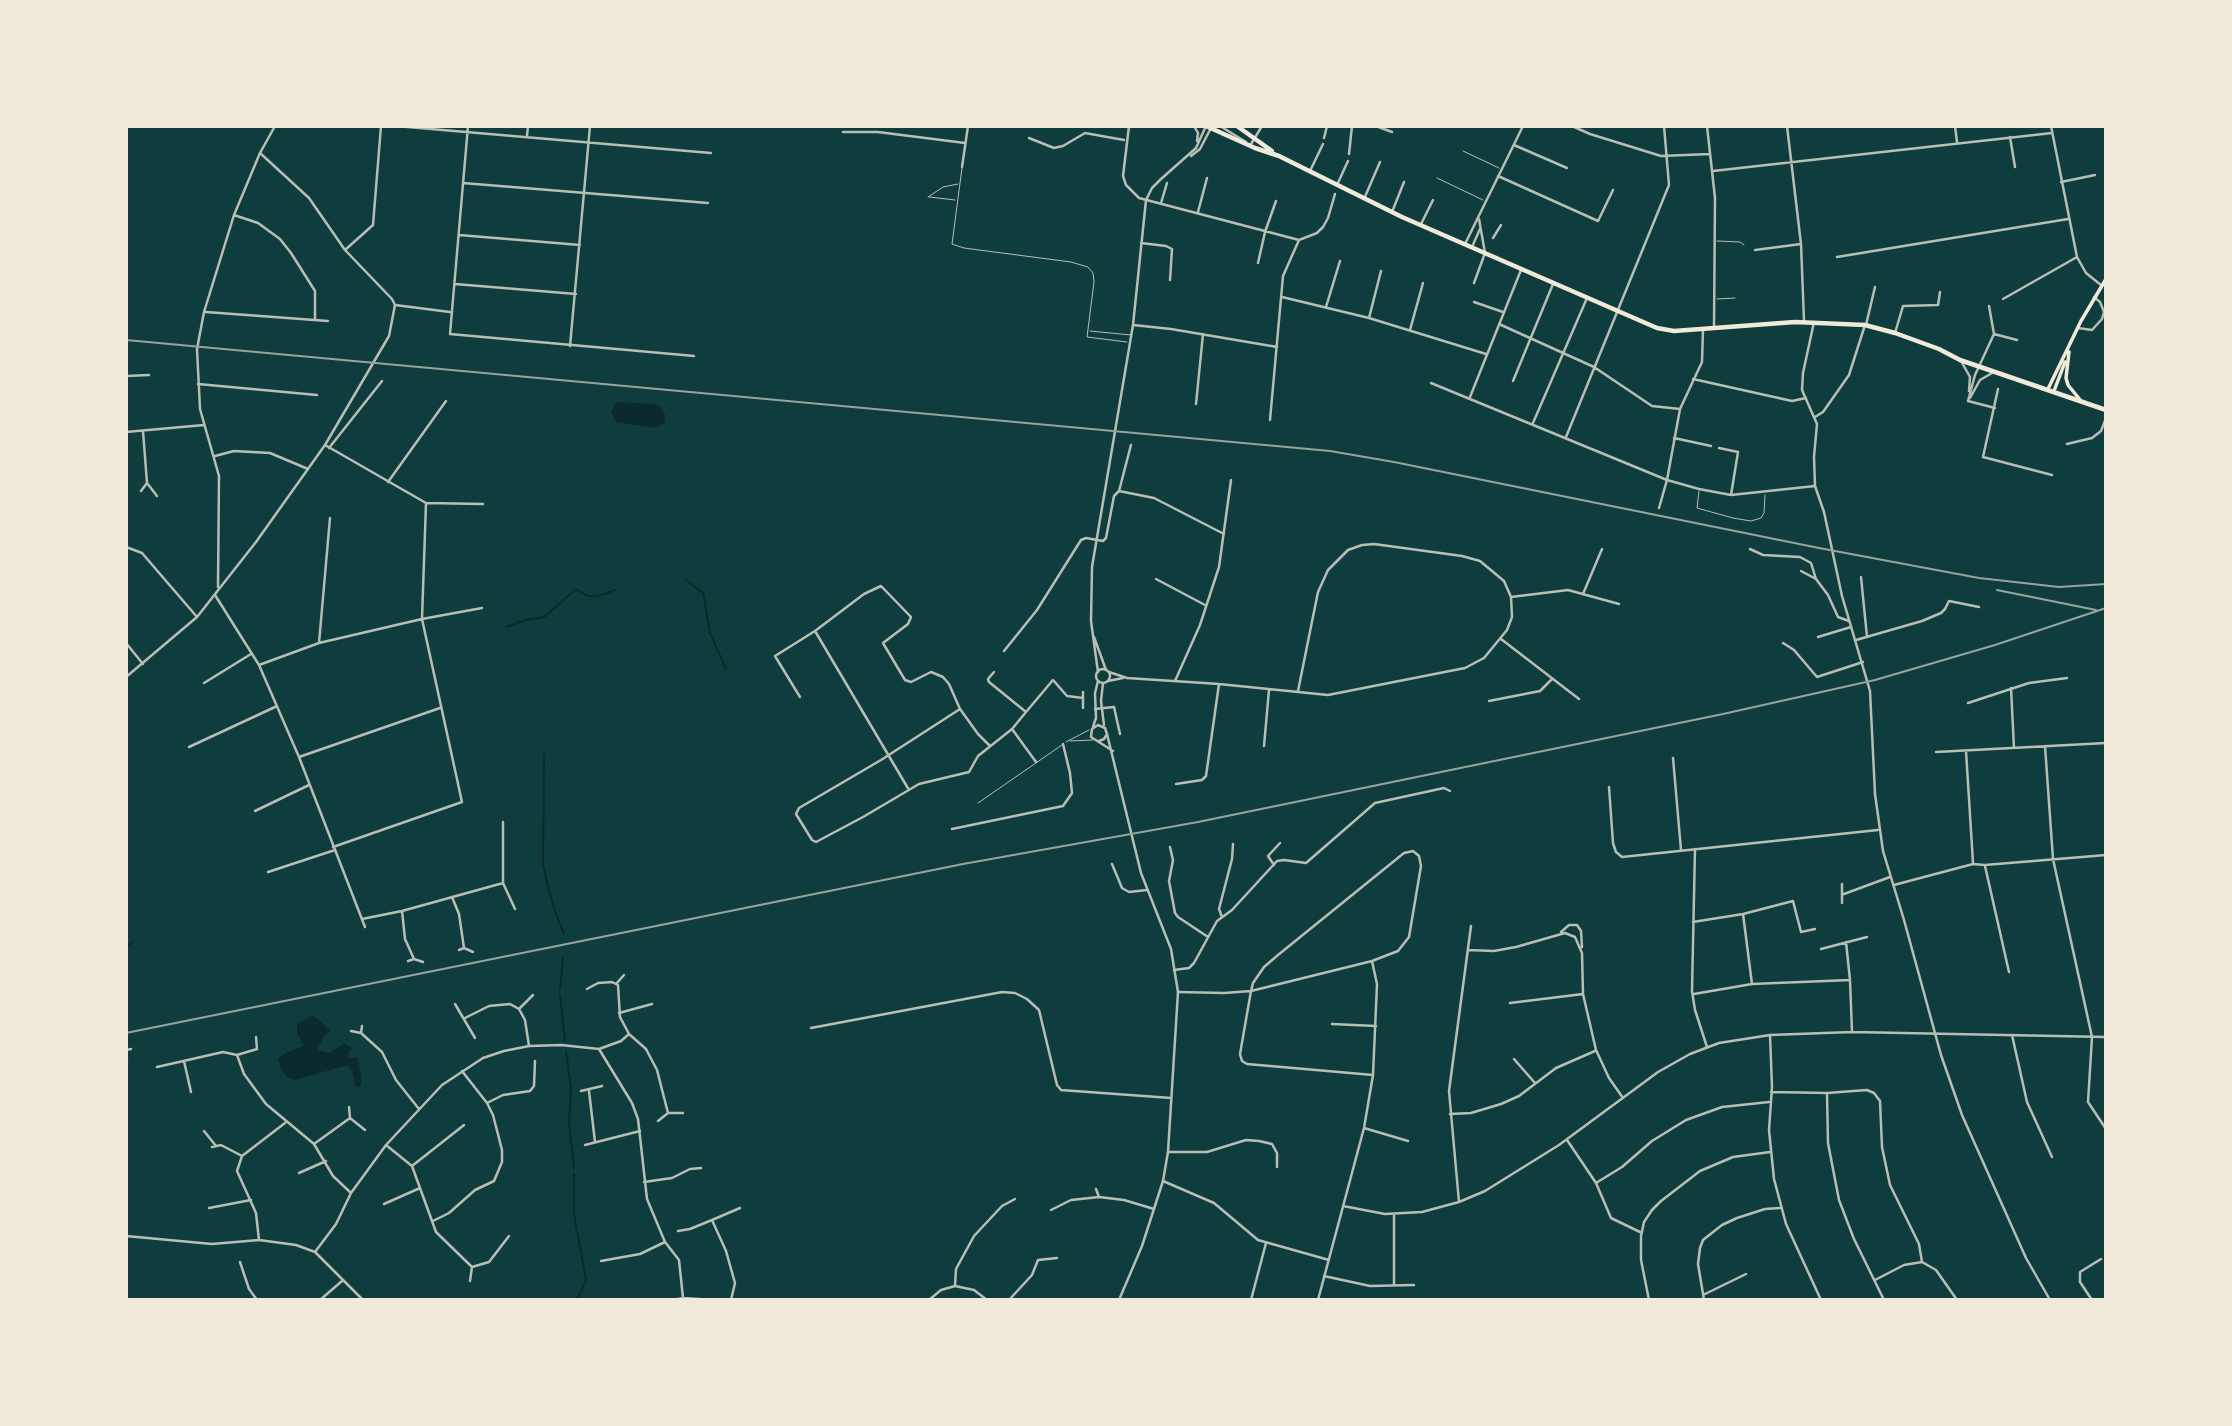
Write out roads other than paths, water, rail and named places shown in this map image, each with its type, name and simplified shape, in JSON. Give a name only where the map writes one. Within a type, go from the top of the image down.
[{"type":"highway","points":[[1237,126],[1275,154]]},
{"type":"highway","points":[[1209,127],[1275,154],[1392,212],[1657,328],[1674,331],[1714,326],[1804,322],[1866,326],[1895,333],[1939,349],[1960,360],[2106,410]]},
{"type":"main road","points":[[2051,390],[2078,328],[2106,279]]},
{"type":"main road","points":[[2070,346],[2066,379],[2081,401]]},
{"type":"street","points":[[218,587],[219,476],[204,425],[198,384],[197,349],[204,312],[234,215],[260,153],[275,126]]},
{"type":"street","points":[[345,250],[373,225],[381,126]]},
{"type":"street","points":[[396,126],[711,153]]},
{"type":"street","points":[[468,126],[450,334],[694,356]]},
{"type":"street","points":[[527,136],[528,126]]},
{"type":"street","points":[[570,346],[590,126]]},
{"type":"street","points":[[962,167],[968,126]]},
{"type":"street","points":[[1129,126],[1123,176],[1132,194],[1146,200],[1299,240],[1317,233],[1323,227],[1335,194]]},
{"type":"street","points":[[1194,126],[1198,134],[1196,148]]},
{"type":"street","points":[[1220,126],[1248,143],[1262,126]]},
{"type":"street","points":[[1324,138],[1327,126]]},
{"type":"street","points":[[1349,154],[1352,126]]},
{"type":"street","points":[[1376,126],[1392,132]]},
{"type":"street","points":[[1465,244],[1523,126]]},
{"type":"street","points":[[1572,126],[1667,157],[1711,154]]},
{"type":"street","points":[[1566,437],[1669,185],[1664,126]]},
{"type":"street","points":[[1707,126],[1713,171],[1714,326]]},
{"type":"street","points":[[1787,126],[1801,244],[1804,322]]},
{"type":"street","points":[[1955,126],[1957,142]]},
{"type":"street","points":[[2051,126],[2077,257],[2086,274],[2102,285]]},
{"type":"street","points":[[1113,751],[1096,741],[1091,734],[1098,681],[1092,630],[1092,578],[1096,540],[1133,324],[1146,200],[1152,188],[1196,148],[1209,127]]},
{"type":"street","points":[[1185,159],[1200,149],[1209,127]]},
{"type":"street","points":[[843,132],[878,132],[965,144]]},
{"type":"street","points":[[1029,138],[1054,148],[1085,133],[1126,140]]},
{"type":"street","points":[[1713,171],[2052,133]]},
{"type":"street","points":[[2010,137],[2015,167]]},
{"type":"street","points":[[1310,171],[1323,144]]},
{"type":"street","points":[[1514,145],[1567,168]]},
{"type":"street","points":[[260,153],[309,198],[345,250],[395,305],[452,312]]},
{"type":"street","points":[[1337,185],[1348,161]]},
{"type":"street","points":[[1364,199],[1380,162]]},
{"type":"street","points":[[2061,182],[2095,175]]},
{"type":"street","points":[[1498,176],[1598,221],[1613,190]]},
{"type":"street","points":[[1198,213],[1207,178]]},
{"type":"street","points":[[1392,212],[1404,182]]},
{"type":"street","points":[[463,183],[708,203]]},
{"type":"street","points":[[1161,203],[1167,183]]},
{"type":"street","points":[[1421,224],[1433,200]]},
{"type":"street","points":[[1258,263],[1276,201]]},
{"type":"street","points":[[234,215],[258,223],[280,239],[291,253],[315,291],[315,320]]},
{"type":"street","points":[[1474,283],[1485,253],[1478,216]]},
{"type":"street","points":[[1837,257],[2068,219]]},
{"type":"street","points":[[1493,238],[1501,225]]},
{"type":"street","points":[[1472,247],[1481,226]]},
{"type":"street","points":[[459,235],[580,245]]},
{"type":"street","points":[[1270,420],[1283,276],[1299,240]]},
{"type":"street","points":[[1141,243],[1172,249],[1170,280]]},
{"type":"street","points":[[1755,250],[1801,244]]},
{"type":"street","points":[[2004,299],[2077,257]]},
{"type":"street","points":[[1326,307],[1340,261]]},
{"type":"street","points":[[1470,397],[1522,268]]},
{"type":"street","points":[[1369,318],[1381,271]]},
{"type":"street","points":[[1410,330],[1423,283]]},
{"type":"street","points":[[455,284],[576,294]]},
{"type":"street","points":[[1513,381],[1553,284]]},
{"type":"street","points":[[1815,417],[1824,412],[1849,374],[1866,326],[1875,287]]},
{"type":"street","points":[[1895,333],[1903,306],[1938,305],[1940,292]]},
{"type":"street","points":[[1282,297],[1369,318],[1486,354]]},
{"type":"street","points":[[1533,424],[1587,298]]},
{"type":"street","points":[[2078,328],[2092,330],[2102,319],[2104,312],[2100,302],[2094,298]]},
{"type":"street","points":[[1474,302],[1503,312]]},
{"type":"street","points":[[126,677],[197,617],[256,542],[325,445],[368,375],[391,329],[395,305]]},
{"type":"street","points":[[1968,401],[1975,375],[1994,334],[1989,306]]},
{"type":"street","points":[[204,312],[328,321]]},
{"type":"street","points":[[1814,322],[1801,382],[1817,424],[1815,486],[1824,512],[1836,569],[1863,662],[1872,705],[1878,830],[1934,1032],[1962,1115],[2026,1258],[2050,1300]]},
{"type":"street","points":[[1133,324],[1277,347]]},
{"type":"street","points":[[1499,324],[1594,367],[1652,406],[1680,409]]},
{"type":"street","points":[[1658,508],[1667,480],[1680,409],[1703,358],[1703,327]]},
{"type":"street","points":[[1196,404],[1203,334]]},
{"type":"street","points":[[1994,334],[2017,340]]},
{"type":"street","points":[[1960,360],[1970,380],[1968,401]]},
{"type":"street","points":[[1968,401],[1980,380],[1995,372]]},
{"type":"street","points":[[126,376],[149,375]]},
{"type":"street","points":[[1693,379],[1792,401],[1805,398]]},
{"type":"street","points":[[330,448],[382,381]]},
{"type":"street","points":[[1431,383],[1667,480],[1699,489],[1731,495],[1815,486]]},
{"type":"street","points":[[198,384],[317,395]]},
{"type":"street","points":[[1998,389],[1983,457],[2052,475]]},
{"type":"street","points":[[388,482],[446,401]]},
{"type":"street","points":[[1968,401],[1995,408]]},
{"type":"street","points":[[2067,444],[2092,439],[2101,431],[2106,418]]},
{"type":"street","points":[[126,432],[204,425]]},
{"type":"street","points":[[143,431],[147,483],[157,496]]},
{"type":"street","points":[[1674,438],[1711,446]]},
{"type":"street","points":[[325,445],[426,503],[483,504]]},
{"type":"street","points":[[1004,650],[1037,610],[1081,540],[1086,538],[1102,541],[1106,538],[1114,496],[1119,491],[1131,445]]},
{"type":"street","points":[[1719,448],[1738,452],[1731,495]]},
{"type":"street","points":[[215,456],[234,451],[270,453],[308,469]]},
{"type":"street","points":[[1175,681],[1219,567],[1231,480]]},
{"type":"street","points":[[141,491],[147,483]]},
{"type":"street","points":[[1119,491],[1154,498],[1224,534]]},
{"type":"street","points":[[268,872],[462,802],[422,619],[426,503]]},
{"type":"street","points":[[318,643],[330,518]]},
{"type":"street","points":[[1098,681],[1103,683],[1126,678],[1328,695],[1465,668],[1483,658],[1501,639],[1512,617],[1511,597],[1504,581],[1480,561],[1462,556],[1374,544],[1348,550],[1328,570],[1318,592],[1298,691]]},
{"type":"street","points":[[126,547],[142,553],[197,617]]},
{"type":"street","points":[[1583,594],[1602,549]]},
{"type":"street","points":[[1750,549],[1763,555],[1800,557],[1811,563],[1816,579]]},
{"type":"street","points":[[1801,571],[1823,585],[1838,617],[1849,621]]},
{"type":"street","points":[[1861,577],[1867,637]]},
{"type":"street","points":[[1156,579],[1206,606]]},
{"type":"street","points":[[800,697],[775,656],[815,631],[864,594],[877,586],[883,587],[911,617],[908,624],[883,643],[903,677],[909,682],[928,672],[938,674],[949,684],[960,709],[990,746]]},
{"type":"street","points":[[1511,597],[1568,590],[1619,604]]},
{"type":"street","points":[[215,595],[259,665],[299,757],[365,927]]},
{"type":"street","points":[[1856,640],[1941,613],[1947,601],[1979,607]]},
{"type":"street","points":[[259,665],[318,643],[482,608]]},
{"type":"street","points":[[1818,637],[1851,627]]},
{"type":"street","points":[[1092,630],[1110,677],[1108,681]]},
{"type":"street","points":[[815,631],[909,790]]},
{"type":"street","points":[[1501,639],[1579,699]]},
{"type":"street","points":[[126,643],[143,664]]},
{"type":"street","points":[[1783,643],[1794,650],[1817,677],[1863,662]]},
{"type":"street","points":[[204,683],[251,654]]},
{"type":"street","points":[[1098,672],[1108,671],[1126,678]]},
{"type":"street","points":[[994,672],[988,681],[1026,712]]},
{"type":"street","points":[[1968,703],[2011,688],[2067,678]]},
{"type":"street","points":[[1489,701],[1540,691],[1552,679]]},
{"type":"street","points":[[960,709],[799,808],[797,816],[812,840],[816,842],[924,782],[969,772],[976,759],[1012,729],[1053,680],[1067,696],[1083,698]]},
{"type":"street","points":[[1103,683],[1101,693],[1104,727],[1113,751],[1134,847],[1171,949],[1178,992],[1168,1152],[1163,1181],[1142,1246],[1119,1300]]},
{"type":"street","points":[[1176,785],[1202,780],[1206,776],[1219,684]]},
{"type":"street","points":[[1264,746],[1269,688]]},
{"type":"street","points":[[2011,688],[2014,748]]},
{"type":"street","points":[[1083,692],[1083,708]]},
{"type":"street","points":[[189,747],[276,706]]},
{"type":"street","points":[[1095,709],[1114,707],[1120,734]]},
{"type":"street","points":[[299,757],[440,708]]},
{"type":"street","points":[[1092,728],[1098,725],[1104,727]]},
{"type":"street","points":[[1012,729],[1036,762]]},
{"type":"street","points":[[1096,741],[1104,739],[1107,734]]},
{"type":"street","points":[[951,829],[1063,806],[1072,793],[1065,743]]},
{"type":"street","points":[[1936,752],[2106,743]]},
{"type":"street","points":[[2045,747],[2053,859],[2092,1037],[2088,1102],[2106,1129]]},
{"type":"street","points":[[1966,751],[1973,864]]},
{"type":"street","points":[[1673,758],[1681,850]]},
{"type":"street","points":[[255,811],[309,785]]},
{"type":"street","points":[[1609,787],[1613,842],[1616,852],[1622,857],[1878,830]]},
{"type":"street","points":[[1174,970],[1189,968],[1222,917],[1232,910],[1274,865],[1284,860],[1306,863],[1374,803],[1444,788],[1450,790]]},
{"type":"street","points":[[503,822],[503,883],[515,909]]},
{"type":"street","points":[[1274,865],[1268,856],[1280,843]]},
{"type":"street","points":[[1222,917],[1219,909],[1232,859],[1233,844]]},
{"type":"street","points":[[1170,847],[1173,860],[1169,881],[1175,913],[1208,937]]},
{"type":"street","points":[[1695,849],[1693,994],[1707,1047]]},
{"type":"street","points":[[1178,992],[1251,991],[1372,961],[1398,951],[1409,937],[1421,861],[1413,852],[1404,853],[1278,955],[1252,983],[1251,991],[1240,1054],[1247,1064],[1373,1075]]},
{"type":"street","points":[[1894,885],[1973,864],[2106,855]]},
{"type":"street","points":[[1112,864],[1122,888],[1129,892],[1148,890]]},
{"type":"street","points":[[1985,865],[2008,972]]},
{"type":"street","points":[[1844,894],[1890,877]]},
{"type":"street","points":[[362,919],[402,911],[503,883]]},
{"type":"street","points":[[1842,884],[1843,903]]},
{"type":"street","points":[[452,897],[459,914],[464,948]]},
{"type":"street","points":[[1693,922],[1743,914],[1793,901],[1801,932]]},
{"type":"street","points":[[402,911],[405,939],[414,959]]},
{"type":"street","points":[[1743,914],[1752,984]]},
{"type":"street","points":[[1558,934],[1569,925],[1577,925],[1581,931],[1583,993],[1596,1050],[1623,1098]]},
{"type":"street","points":[[1459,1202],[1450,1114],[1450,1082],[1471,926]]},
{"type":"street","points":[[1794,933],[1815,929]]},
{"type":"street","points":[[1468,950],[1509,948],[1565,933],[1575,937],[1582,953]]},
{"type":"street","points":[[1821,949],[1867,937]]},
{"type":"street","points":[[1846,942],[1852,1032]]},
{"type":"street","points":[[459,950],[464,948],[473,952]]},
{"type":"street","points":[[408,961],[414,959],[423,962]]},
{"type":"street","points":[[1318,1300],[1364,1128],[1373,1075],[1377,984],[1372,961]]},
{"type":"street","points":[[616,984],[624,975]]},
{"type":"street","points":[[1693,994],[1752,984],[1850,980]]},
{"type":"street","points":[[587,989],[598,983],[616,984]]},
{"type":"street","points":[[616,984],[619,988],[619,1013],[629,1034],[646,1049],[657,1070],[668,1113]]},
{"type":"street","points":[[811,1028],[1002,992],[1015,993],[1039,1010],[1056,1085],[1061,1090],[1171,1098]]},
{"type":"street","points":[[1510,1003],[1583,993]]},
{"type":"street","points":[[519,1009],[533,995]]},
{"type":"street","points":[[455,1004],[475,1038]]},
{"type":"street","points":[[465,1018],[489,1006],[510,1004],[519,1009],[525,1020],[529,1046]]},
{"type":"street","points":[[619,1013],[652,1004]]},
{"type":"street","points":[[1332,1024],[1376,1026]]},
{"type":"street","points":[[361,1034],[362,1026]]},
{"type":"street","points":[[351,1031],[361,1034],[382,1052],[396,1080],[419,1109]]},
{"type":"street","points":[[1343,1206],[1394,1214],[1422,1212],[1459,1202],[1485,1191],[1567,1140],[1658,1072],[1707,1047],[1770,1035],[1852,1032],[2106,1037]]},
{"type":"street","points":[[315,1252],[336,1224],[351,1193],[386,1145],[442,1085],[462,1071],[484,1058],[504,1051],[529,1046],[561,1045],[599,1049],[621,1041],[629,1034]]},
{"type":"street","points":[[1770,1035],[1770,1152],[1780,1208],[1821,1300]]},
{"type":"street","points":[[2012,1035],[2027,1102],[2052,1157]]},
{"type":"street","points":[[156,1067],[223,1052],[237,1055],[257,1049],[256,1037]]},
{"type":"street","points":[[127,1059],[126,1052],[131,1049]]},
{"type":"street","points":[[599,1049],[632,1102],[640,1131],[647,1199],[665,1242],[679,1260],[683,1298]]},
{"type":"street","points":[[1450,1114],[1472,1113],[1501,1104],[1519,1096],[1556,1068],[1596,1050]]},
{"type":"street","points":[[237,1055],[244,1073],[256,1091],[286,1123],[299,1129],[314,1144],[333,1176],[351,1193]]},
{"type":"street","points":[[1514,1059],[1535,1083]]},
{"type":"street","points":[[487,1103],[503,1095],[530,1091],[535,1079],[535,1060]]},
{"type":"street","points":[[184,1061],[191,1092]]},
{"type":"street","points":[[433,1221],[494,1181],[502,1162],[502,1150],[493,1115],[462,1071]]},
{"type":"street","points":[[581,1091],[602,1086]]},
{"type":"street","points":[[1771,1092],[1827,1093],[1867,1090],[1874,1093],[1880,1101],[1882,1147],[1890,1185],[1919,1244],[1922,1262]]},
{"type":"street","points":[[589,1091],[595,1142]]},
{"type":"street","points":[[1827,1093],[1828,1143],[1839,1199],[1854,1239],[1884,1300]]},
{"type":"street","points":[[1596,1183],[1622,1167],[1652,1141],[1686,1120],[1722,1107],[1770,1102]]},
{"type":"street","points":[[349,1107],[350,1118],[365,1130]]},
{"type":"street","points":[[659,1121],[668,1113],[683,1113]]},
{"type":"street","points":[[314,1144],[350,1118]]},
{"type":"street","points":[[259,1240],[256,1213],[237,1171],[242,1156],[286,1123]]},
{"type":"street","points":[[412,1166],[464,1125]]},
{"type":"street","points":[[1364,1128],[1408,1141]]},
{"type":"street","points":[[204,1131],[214,1147],[221,1145],[242,1156]]},
{"type":"street","points":[[586,1145],[640,1131]]},
{"type":"street","points":[[1168,1152],[1207,1152],[1246,1140],[1259,1141],[1272,1144],[1277,1153],[1277,1167]]},
{"type":"street","points":[[1567,1140],[1596,1183],[1611,1218],[1641,1232]]},
{"type":"street","points":[[386,1145],[412,1166],[436,1232],[472,1268]]},
{"type":"street","points":[[1649,1300],[1641,1259],[1641,1232],[1644,1222],[1661,1201],[1700,1171],[1733,1157],[1770,1152]]},
{"type":"street","points":[[299,1173],[326,1161]]},
{"type":"street","points":[[644,1182],[672,1178],[690,1169],[701,1168]]},
{"type":"street","points":[[1163,1181],[1214,1203],[1230,1214],[1249,1234],[1266,1243],[1329,1260]]},
{"type":"street","points":[[384,1204],[420,1188]]},
{"type":"street","points":[[1096,1189],[1098,1197]]},
{"type":"street","points":[[1051,1210],[1071,1200],[1098,1197],[1124,1200],[1154,1209]]},
{"type":"street","points":[[955,1286],[956,1269],[974,1236],[1002,1206],[1016,1199]]},
{"type":"street","points":[[209,1208],[251,1200]]},
{"type":"street","points":[[678,1231],[690,1229],[740,1208]]},
{"type":"street","points":[[1704,1300],[1698,1264],[1703,1240],[1722,1225],[1765,1209],[1780,1208]]},
{"type":"street","points":[[1394,1214],[1394,1284]]},
{"type":"street","points":[[712,1220],[726,1251],[734,1283],[731,1300]]},
{"type":"street","points":[[126,1236],[212,1244],[277,1241],[315,1252],[363,1300]]},
{"type":"street","points":[[472,1268],[489,1262],[509,1236]]},
{"type":"street","points":[[601,1261],[640,1254],[665,1242]]},
{"type":"street","points":[[1251,1300],[1266,1243]]},
{"type":"street","points":[[1009,1300],[1031,1275],[1038,1260],[1057,1258]]},
{"type":"street","points":[[2092,1300],[2080,1282],[2080,1272],[2101,1259]]},
{"type":"street","points":[[240,1262],[249,1289],[257,1300]]},
{"type":"street","points":[[1875,1280],[1904,1265],[1922,1262],[1936,1269],[1957,1300]]},
{"type":"street","points":[[470,1281],[472,1268]]},
{"type":"street","points":[[1703,1295],[1746,1274]]},
{"type":"street","points":[[1324,1276],[1370,1286],[1414,1285]]},
{"type":"street","points":[[320,1300],[342,1281]]},
{"type":"street","points":[[929,1300],[941,1290],[955,1286],[974,1290],[987,1300]]},
{"type":"street","points":[[673,1300],[714,1300]]},
{"type":"lane","points":[[1463,151],[1501,169]]},
{"type":"lane","points":[[962,167],[952,244],[1088,267],[1093,273],[1094,282],[1087,337],[1129,343]]},
{"type":"lane","points":[[1437,178],[1485,201]]},
{"type":"lane","points":[[958,200],[928,197],[943,187],[960,184]]},
{"type":"lane","points":[[1715,241],[1740,242],[1744,245]]},
{"type":"lane","points":[[1713,299],[1735,299]]},
{"type":"lane","points":[[1088,330],[1131,335]]},
{"type":"lane","points":[[1699,489],[1696,502],[1698,508],[1751,521],[1761,518],[1764,513],[1765,492]]},
{"type":"lane","points":[[978,803],[1036,762],[1092,728]]},
{"type":"lane","points":[[1065,743],[1085,738],[1096,741]]},
{"type":"water","points":[[616,402],[656,404],[662,408],[665,422],[656,428],[616,422],[611,412]]},
{"type":"water","points":[[313,1015],[331,1031],[323,1037],[317,1050],[330,1053],[344,1043],[352,1048],[348,1058],[357,1057],[362,1077],[360,1087],[356,1087],[348,1065],[295,1080],[287,1077],[281,1069],[278,1059],[285,1053],[304,1046],[297,1033],[297,1024]]},
{"type":"waterway","points":[[685,579],[703,593],[710,633],[726,669]]},
{"type":"waterway","points":[[506,627],[544,617],[576,589],[587,596],[598,596],[615,590]]},
{"type":"waterway","points":[[544,754],[543,865],[553,906],[564,934]]},
{"type":"waterway","points":[[126,942],[128,945],[133,942]]},
{"type":"waterway","points":[[560,989],[563,958]]},
{"type":"waterway","points":[[560,995],[565,1041]]},
{"type":"waterway","points":[[566,1051],[571,1088],[569,1124],[574,1168]]},
{"type":"waterway","points":[[574,1174],[574,1214],[586,1280],[577,1300]]},
{"type":"railway","points":[[126,340],[1330,451],[1979,578],[2059,587],[2106,584]]},
{"type":"railway","points":[[1997,590],[2096,610]]},
{"type":"railway","points":[[126,1033],[963,864],[1198,822],[1723,714],[1875,680],[1995,645],[2106,608]]}]
